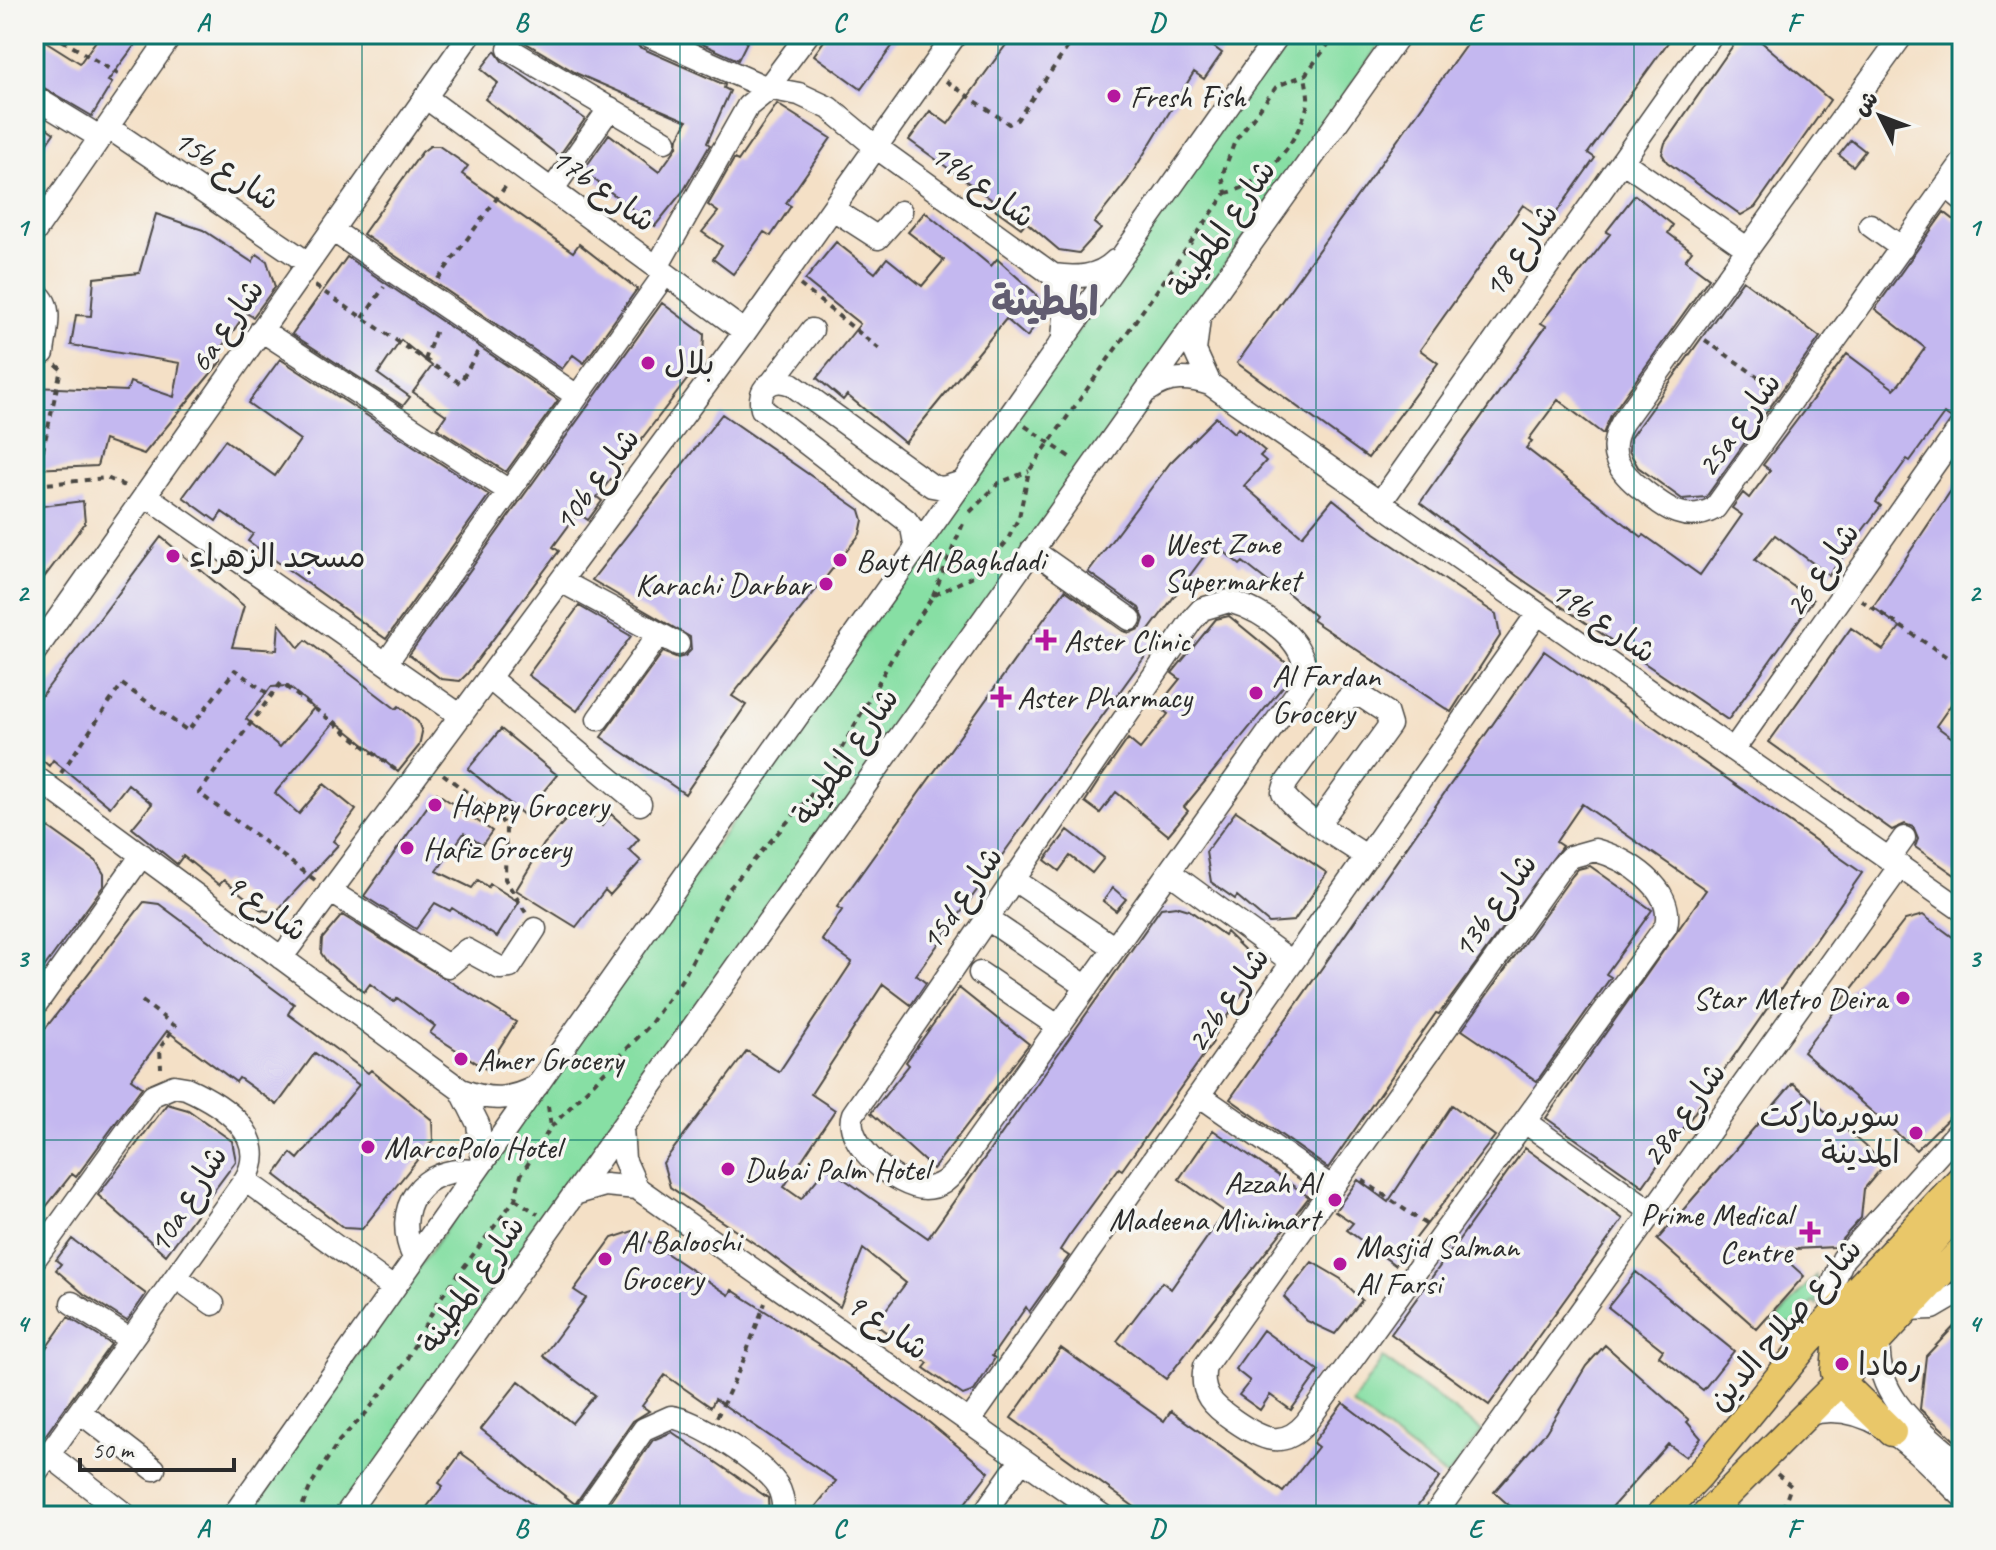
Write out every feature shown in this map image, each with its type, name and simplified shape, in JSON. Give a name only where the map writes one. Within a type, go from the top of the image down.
[{"type":"main road","name":"شارع صلاح الدين","points":[[1660,1516],[1700,1474],[1832,1316],[1962,1178]]},
{"type":"main road","points":[[1892,1432],[1840,1381],[1834,1360],[1837,1349],[1946,1225],[1962,1200]]},
{"type":"main road","points":[[1705,1516],[1840,1381],[1962,1250]]},
{"type":"street","points":[[34,233],[172,34]]},
{"type":"street","name":"6a شارع","points":[[34,653],[470,34]]},
{"type":"street","name":"19b شارع","points":[[645,34],[767,88],[799,94],[822,104],[876,147],[1053,275]]},
{"type":"street","points":[[386,663],[577,396],[661,270],[748,106],[767,88],[808,34]]},
{"type":"street","name":"10b شارع","points":[[281,958],[745,332],[956,34]]},
{"type":"street","name":"شارع المطينة","points":[[233,1516],[1279,34]]},
{"type":"street","name":"شارع المطينة","points":[[345,1516],[1400,34]]},
{"type":"street","name":"شارع 18","points":[[1380,503],[1712,34]]},
{"type":"street","name":"25a شارع","points":[[1903,34],[1622,423],[1613,447],[1620,471],[1665,507],[1690,516],[1715,508],[1902,248],[1954,192],[1962,163]]},
{"type":"street","points":[[509,49],[665,141]]},
{"type":"street","name":"15b شارع","points":[[34,97],[105,133],[304,269]]},
{"type":"street","name":"17b شارع","points":[[425,97],[745,332]]},
{"type":"street","points":[[552,190],[610,108]]},
{"type":"street","points":[[1622,161],[1748,249]]},
{"type":"street","points":[[833,209],[878,238],[901,212]]},
{"type":"street","points":[[1870,225],[1902,248]]},
{"type":"street","points":[[332,230],[577,396]]},
{"type":"street","points":[[1053,275],[1072,278],[1092,274],[1110,266],[1125,253]]},
{"type":"street","points":[[1053,275],[1066,307],[1062,342]]},
{"type":"street","points":[[34,292],[43,298],[47,307],[43,353]]},
{"type":"street","points":[[1199,315],[1195,351],[1210,384]]},
{"type":"street","points":[[261,330],[509,491]]},
{"type":"street","points":[[812,330],[761,393],[762,409],[906,520],[916,538],[916,549]]},
{"type":"street","name":"19b شارع","points":[[1143,395],[1157,384],[1174,379],[1192,378],[1210,384],[1962,910]]},
{"type":"street","points":[[773,381],[791,384],[932,486],[943,488],[963,482]]},
{"type":"street","name":"شارع 26","points":[[1733,750],[1962,425]]},
{"type":"street","points":[[145,495],[461,716]]},
{"type":"street","points":[[1032,550],[1130,619]]},
{"type":"street","points":[[561,581],[668,639],[598,719]]},
{"type":"street","name":"15d شارع","points":[[1229,601],[1243,605],[1293,641],[1305,660],[1304,683],[956,1170],[939,1186],[915,1187],[857,1146],[850,1122],[1013,879],[1202,609],[1229,601]]},
{"type":"street","name":"22b شارع","points":[[969,1422],[1538,613]]},
{"type":"street","points":[[489,678],[640,804]]},
{"type":"street","points":[[1319,823],[1390,725],[1386,712],[1360,695],[1347,699],[1283,788],[1285,798],[1319,823],[1367,857]]},
{"type":"street","name":"شارع 9","points":[[42,782],[461,1090],[500,1099],[519,1096],[537,1086]]},
{"type":"street","name":"28a شارع","points":[[1434,1516],[1652,1212],[1894,863],[1904,838]]},
{"type":"street","name":"13b شارع","points":[[1582,851],[1608,854],[1664,895],[1668,905],[1666,926],[1442,1236],[1298,1432],[1276,1441],[1265,1439],[1210,1402],[1202,1378],[1205,1366],[1331,1187],[1561,867],[1582,851]]},
{"type":"street","points":[[34,1007],[142,855]]},
{"type":"street","points":[[1169,872],[1292,962]]},
{"type":"street","points":[[1013,879],[1115,948]]},
{"type":"street","points":[[330,891],[448,966],[467,950],[500,968],[510,967],[535,929]]},
{"type":"street","points":[[986,918],[1087,987]]},
{"type":"street","points":[[980,973],[1059,1027]]},
{"type":"street","name":"10a شارع","points":[[34,1475],[245,1180],[255,1156],[248,1131],[196,1092],[186,1088],[163,1089]]},
{"type":"street","points":[[34,1260],[145,1104],[163,1089]]},
{"type":"street","name":"شارع 9","points":[[461,1090],[478,1124],[480,1166]]},
{"type":"street","points":[[1199,1095],[1331,1187]]},
{"type":"street","points":[[1525,1122],[1652,1212]]},
{"type":"street","points":[[574,1194],[605,1185],[637,1188],[624,1159],[622,1128]]},
{"type":"street","points":[[1832,1316],[1832,1286],[1843,1259],[1962,1128]]},
{"type":"street","points":[[414,1258],[405,1225],[416,1193],[443,1172],[480,1166]]},
{"type":"street","points":[[245,1180],[393,1288]]},
{"type":"street","name":"شارع 9","points":[[637,1188],[1103,1516]]},
{"type":"street","points":[[176,1277],[213,1304]]},
{"type":"street","points":[[1908,1309],[1933,1308],[1962,1291]]},
{"type":"street","points":[[72,1303],[131,1340]]},
{"type":"street","points":[[1879,1340],[1879,1372],[1891,1398],[1962,1466]]},
{"type":"street","points":[[1808,1414],[1838,1409],[1874,1419],[1962,1496]]},
{"type":"street","points":[[80,1412],[154,1469]]},
{"type":"street","points":[[583,1516],[635,1441],[657,1421],[686,1419],[768,1475],[782,1497],[783,1516]]},
{"type":"street","points":[[49,1455],[127,1516]]},
{"type":"street","points":[[982,1516],[1022,1459]]},
{"type":"path","points":[[52,34],[137,86]]},
{"type":"path","points":[[931,70],[1009,124],[1017,120],[1077,34]]},
{"type":"path","points":[[1226,193],[1222,176],[1235,141],[1277,86],[1305,75],[1336,34]]},
{"type":"path","points":[[933,596],[983,571],[1007,541],[1019,517],[1029,471],[1226,193],[1241,190],[1269,170],[1290,142],[1308,105],[1305,75]]},
{"type":"path","points":[[425,360],[436,300],[520,166]]},
{"type":"path","points":[[304,269],[363,318],[460,383],[487,335]]},
{"type":"path","points":[[363,318],[395,272]]},
{"type":"path","points":[[786,274],[882,351]]},
{"type":"path","points":[[1690,329],[1794,401]]},
{"type":"path","points":[[43,353],[61,369],[34,486],[107,478],[145,495]]},
{"type":"path","points":[[1010,416],[1088,471]]},
{"type":"path","points":[[298,1516],[312,1483],[339,1441],[366,1413],[404,1364],[439,1300],[515,1199],[521,1175],[551,1127],[649,1026],[685,975],[728,890],[824,780],[891,660],[933,596],[967,514],[999,483],[1029,471]]},
{"type":"path","points":[[1845,590],[1962,667]]},
{"type":"path","points":[[42,782],[122,684],[188,731],[235,670],[271,696]]},
{"type":"path","points":[[330,891],[199,793],[271,696],[281,683],[412,782]]},
{"type":"path","points":[[427,762],[499,817],[506,828],[505,879],[535,929]]},
{"type":"path","points":[[142,1001],[175,1026],[160,1048],[163,1089]]},
{"type":"path","points":[[1345,1168],[1442,1236]]},
{"type":"path","points":[[709,1433],[742,1364],[772,1283]]},
{"type":"path","points":[[1761,1460],[1791,1486],[1785,1503],[1773,1516]]},
{"type":"green space","points":[[1287,34],[1387,34],[344,1516],[244,1516]]},
{"type":"green space","points":[[1816,1275],[1817,1305],[1813,1302],[1794,1324],[1771,1325]]},
{"type":"green space","points":[[1383,1358],[1482,1431],[1447,1477],[1352,1404]]},
{"type":"building","points":[[34,34],[80,63],[101,34],[143,34],[108,81],[112,83],[92,116],[34,82]]},
{"type":"building","points":[[487,34],[631,34],[639,47],[725,85],[724,88],[730,91],[707,143],[710,145],[684,190],[655,226],[583,171],[609,134],[659,172],[677,147],[687,121],[578,74],[516,37],[508,35],[499,39]]},
{"type":"building","points":[[680,34],[751,34],[738,60]]},
{"type":"building","points":[[829,34],[901,34],[861,89],[814,55]]},
{"type":"building","points":[[1014,34],[1196,34],[1222,53],[1204,79],[1194,72],[1128,180],[1094,223],[1101,229],[1079,253],[1059,250],[1026,222],[1021,228],[992,207],[995,202],[909,140],[930,111],[948,124]]},
{"type":"building","points":[[1474,34],[1674,34],[1588,153],[1595,158],[1549,223],[1523,205],[1420,350],[1438,363],[1368,458],[1237,363]]},
{"type":"building","points":[[1741,34],[1752,34],[1830,100],[1755,207],[1741,215],[1667,162],[1662,154],[1665,143]]},
{"type":"building","points":[[495,51],[502,61],[585,119],[559,156],[485,99],[498,83],[481,69]]},
{"type":"building","points":[[777,104],[831,138],[786,203],[791,206],[771,236],[764,232],[733,274],[713,259],[722,246],[702,232],[718,212],[708,205],[734,159],[738,161]]},
{"type":"building","points":[[34,119],[54,133],[34,162]]},
{"type":"building","points":[[1851,140],[1865,151],[1853,166],[1839,155]]},
{"type":"building","points":[[430,146],[439,146],[468,166],[462,174],[573,252],[579,244],[637,289],[584,363],[573,355],[562,369],[363,234],[422,152]]},
{"type":"building","points":[[1635,195],[1673,225],[1668,233],[1692,251],[1685,260],[1709,278],[1611,415],[1603,434],[1558,400],[1529,439],[1532,441],[1526,448],[1642,537],[1644,535],[1700,575],[1742,515],[1732,508],[1743,493],[1749,498],[1770,470],[1763,465],[1847,354],[1894,389],[1899,384],[1925,348],[1875,309],[1944,212],[1962,226],[1962,401],[1950,418],[1944,414],[1910,461],[1907,459],[1876,502],[1881,506],[1829,575],[1775,535],[1755,560],[1813,600],[1728,720],[1517,576],[1420,503],[1546,326],[1541,323],[1610,234],[1606,232]]},
{"type":"building","points":[[925,212],[991,266],[997,259],[1035,293],[1042,306],[1038,321],[1027,337],[1006,319],[905,443],[847,395],[843,400],[817,378],[860,324],[805,280],[836,242],[875,273],[887,258],[922,286],[944,260],[908,232]]},
{"type":"building","points":[[156,214],[203,230],[252,262],[257,254],[267,261],[275,287],[253,317],[246,313],[214,358],[222,360],[144,454],[104,440],[97,466],[34,469],[34,387],[127,391],[130,382],[174,397],[180,363],[71,345],[76,315],[91,316],[94,278],[139,273]]},
{"type":"building","points":[[347,257],[558,400],[506,472],[437,428],[446,415],[413,392],[432,366],[401,340],[378,374],[410,397],[403,406],[292,334]]},
{"type":"building","points":[[1743,280],[1820,337],[1706,497],[1682,499],[1638,467],[1629,451],[1630,438]]},
{"type":"building","points":[[662,303],[704,334],[703,359],[597,497],[602,501],[588,520],[578,513],[553,547],[559,551],[467,674],[460,681],[441,679],[409,655]]},
{"type":"building","points":[[280,359],[489,495],[386,639],[248,541],[253,534],[222,512],[216,521],[183,497],[225,440],[275,476],[300,440],[248,403]]},
{"type":"building","points":[[722,414],[860,510],[863,520],[860,534],[732,696],[746,705],[685,794],[601,737],[663,652],[678,658],[685,656],[691,650],[690,637],[592,580]]},
{"type":"building","points":[[1216,417],[1234,433],[1238,428],[1265,451],[1260,456],[1266,461],[1244,486],[1302,536],[1333,499],[1375,533],[1496,614],[1500,636],[1451,712],[1312,620],[1315,616],[1275,582],[1272,585],[1243,562],[1240,565],[1214,543],[1144,637],[1154,644],[916,975],[926,983],[911,1005],[883,984],[811,1094],[835,1110],[784,1187],[801,1199],[827,1167],[928,1238],[1161,908],[1176,906],[1189,910],[1224,935],[1226,932],[1254,959],[1254,976],[1211,1040],[1213,1042],[1122,1170],[1119,1168],[1069,1236],[1060,1250],[1069,1256],[1029,1312],[1026,1307],[992,1356],[995,1358],[974,1391],[963,1395],[924,1368],[928,1363],[875,1324],[906,1283],[863,1249],[840,1307],[763,1249],[670,1187],[663,1163],[747,1051],[779,1072],[852,962],[822,940],[842,910],[837,907],[1065,590],[1123,631],[1130,633],[1141,628],[1144,619],[1139,608],[1088,572],[1170,463]]},
{"type":"building","points":[[1962,474],[1962,689],[1936,726],[1962,745],[1962,880],[1915,847],[1918,839],[1913,827],[1905,824],[1892,830],[1769,742],[1851,628],[1883,650],[1900,627],[1873,607]]},
{"type":"building","points":[[83,501],[85,523],[34,591],[34,507]]},
{"type":"building","points":[[161,537],[244,606],[232,647],[277,650],[279,623],[299,648],[306,640],[396,709],[399,706],[418,722],[422,732],[419,746],[398,772],[335,721],[275,793],[299,814],[324,784],[356,810],[333,841],[338,845],[275,913],[260,909],[224,880],[219,885],[183,856],[177,864],[132,828],[152,804],[128,784],[110,807],[53,760],[49,766],[34,753],[34,706]],"holes":[[[288,686],[314,708],[280,747],[246,719],[271,687]]]},
{"type":"building","points":[[579,606],[631,636],[577,711],[528,675]]},
{"type":"building","points":[[1229,616],[1290,666],[1290,678],[1184,807],[1188,811],[1168,835],[1116,792],[1100,813],[1085,802],[1100,779],[1128,739],[1140,749],[1168,714],[1158,706],[1180,679],[1172,673],[1216,619]]},
{"type":"building","points":[[1544,651],[1862,873],[1643,1186],[1546,1118],[1706,890],[1582,804],[1556,842],[1562,846],[1439,1014],[1436,1013],[1328,1168],[1230,1099]]},
{"type":"building","points":[[501,729],[557,775],[524,815],[468,769]]},
{"type":"building","points":[[437,793],[492,831],[482,845],[464,833],[437,871],[472,888],[478,880],[488,887],[490,884],[519,902],[497,937],[452,908],[450,911],[435,903],[416,929],[364,896]]},
{"type":"building","points":[[579,805],[602,826],[611,814],[639,839],[629,850],[641,861],[610,895],[605,890],[576,927],[516,890],[544,844]]},
{"type":"building","points":[[1236,811],[1327,873],[1294,921],[1269,923],[1237,896],[1235,899],[1211,882],[1206,852]]},
{"type":"building","points":[[44,824],[96,861],[104,874],[104,885],[34,981],[34,837]]},
{"type":"building","points":[[1068,830],[1104,858],[1092,873],[1070,856],[1059,871],[1045,860]]},
{"type":"building","points":[[1590,866],[1652,910],[1606,974],[1611,977],[1537,1081],[1462,1030],[1572,876],[1578,869]]},
{"type":"building","points":[[1113,888],[1126,899],[1116,911],[1103,901]]},
{"type":"building","points":[[144,902],[159,904],[294,1004],[288,1014],[368,1073],[371,1070],[432,1120],[433,1140],[362,1229],[344,1228],[275,1175],[291,1153],[298,1159],[359,1085],[315,1053],[277,1105],[239,1078],[236,1082],[167,1031],[131,1079],[142,1087],[76,1177],[72,1174],[34,1222],[34,1043]]},
{"type":"building","points":[[342,915],[516,1022],[486,1069],[430,1033],[435,1026],[397,998],[394,1002],[370,984],[364,992],[327,962],[321,953],[322,939]]},
{"type":"building","name":"Star Metro Deira","points":[[1923,915],[1962,944],[1962,1105],[1916,1150],[1803,1052],[1905,920]]},
{"type":"building","points":[[959,988],[1029,1044],[933,1169],[871,1113],[909,1065],[906,1062]]},
{"type":"building","points":[[1793,1083],[1885,1164],[1864,1189],[1861,1218],[1835,1247],[1775,1250],[1804,1276],[1757,1329],[1657,1240]]},
{"type":"building","points":[[167,1104],[188,1110],[232,1141],[236,1161],[166,1255],[98,1195]]},
{"type":"building","points":[[1452,1105],[1495,1136],[1395,1265],[1347,1230],[1353,1223],[1335,1211],[1358,1180],[1388,1202]]},
{"type":"building","points":[[1213,1130],[1309,1197],[1166,1379],[1117,1341],[1162,1282],[1171,1289],[1225,1212],[1179,1179]]},
{"type":"building","points":[[1525,1148],[1623,1219],[1489,1405],[1391,1334]]},
{"type":"building","points":[[633,1231],[729,1295],[732,1290],[826,1350],[930,1423],[989,1472],[955,1516],[808,1516],[836,1481],[715,1399],[711,1407],[665,1375],[642,1406],[649,1411],[633,1421],[575,1504],[481,1429],[519,1381],[572,1423],[595,1395],[543,1356],[586,1298],[574,1290],[612,1238]]},
{"type":"building","points":[[72,1239],[146,1294],[127,1321],[84,1294],[56,1270],[61,1264],[56,1260]]},
{"type":"building","points":[[1312,1262],[1341,1279],[1362,1300],[1335,1334],[1307,1321],[1284,1297]]},
{"type":"building","points":[[1636,1272],[1734,1351],[1703,1390],[1659,1356],[1663,1350],[1608,1307]]},
{"type":"building","points":[[68,1317],[111,1344],[34,1451],[34,1365]]},
{"type":"building","points":[[1962,1318],[1962,1447],[1920,1409],[1926,1356]]},
{"type":"building","points":[[1263,1330],[1319,1371],[1291,1410],[1270,1395],[1260,1410],[1239,1395],[1250,1381],[1235,1369]]},
{"type":"building","points":[[1605,1345],[1689,1420],[1687,1422],[1701,1438],[1686,1457],[1668,1444],[1604,1516],[1521,1516],[1494,1492],[1546,1432],[1586,1366]]},
{"type":"building","points":[[1061,1348],[1164,1421],[1171,1411],[1283,1492],[1318,1447],[1313,1443],[1343,1403],[1440,1477],[1410,1516],[1147,1516],[1011,1418]]},
{"type":"building","points":[[672,1432],[768,1498],[769,1516],[600,1516],[653,1440]]},
{"type":"building","points":[[461,1453],[548,1516],[420,1516],[443,1486],[439,1483]]},
{"type":"place","name":"Fresh Fish","points":[[1114,96]]},
{"type":"place","name":"بلال","points":[[648,363]]},
{"type":"place","name":"مسجد الزهراء","points":[[173,556]]},
{"type":"place","name":"Bayt Al Baghdadi","points":[[840,560]]},
{"type":"place","name":"West Zone Supermarket","points":[[1148,561]]},
{"type":"place","name":"Karachi Darbar","points":[[826,584]]},
{"type":"place","name":"Aster Clinic","points":[[1046,640]]},
{"type":"place","name":"Al Fardan Grocery","points":[[1256,693]]},
{"type":"place","name":"Aster Pharmacy","points":[[1001,697]]},
{"type":"place","name":"Happy Grocery","points":[[435,805]]},
{"type":"place","name":"Hafiz Grocery","points":[[407,848]]},
{"type":"place","name":"Star Metro Deira","points":[[1903,998]]},
{"type":"place","name":"Amer Grocery","points":[[461,1059]]},
{"type":"place","name":"سوبرماركت المدينة","points":[[1916,1133]]},
{"type":"place","name":"MarcoPolo Hotel","points":[[368,1147]]},
{"type":"place","name":"Dubai Palm Hotel","points":[[728,1169]]},
{"type":"place","name":"Azzah Al Madeena Minimart","points":[[1335,1200]]},
{"type":"place","name":"Prime Medical Centre","points":[[1810,1232]]},
{"type":"place","name":"Al Balooshi Grocery","points":[[605,1259]]},
{"type":"place","name":"Masjid Salman Al Farsi","points":[[1340,1264]]},
{"type":"place","name":"رمادا","points":[[1842,1364]]},
{"type":"district","name":"المطينة","points":[[1045,301]]}]
